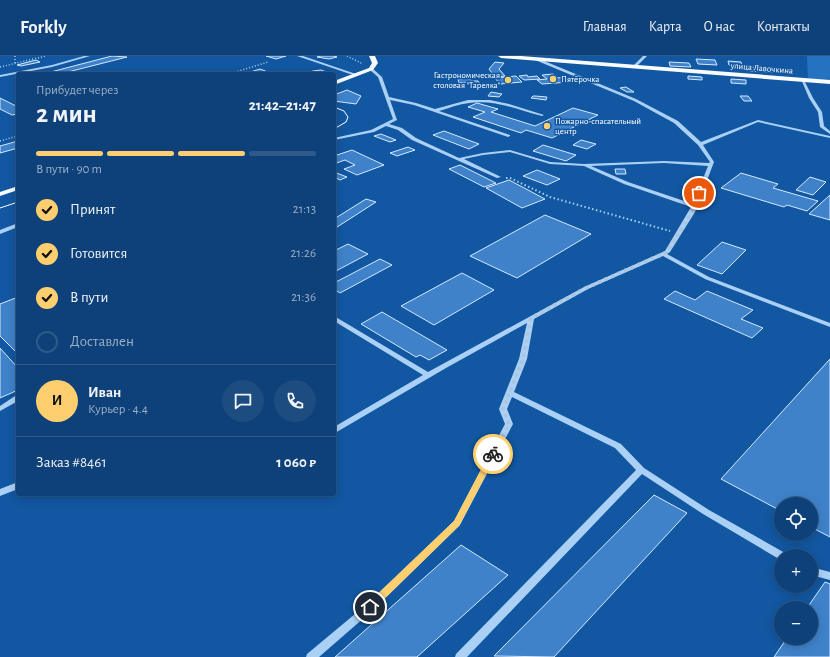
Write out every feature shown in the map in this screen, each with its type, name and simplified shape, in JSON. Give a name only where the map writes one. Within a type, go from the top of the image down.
[{"type":"main road","points":[[336,82],[371,69],[375,63],[372,56]]},
{"type":"main road","name":"улица Лавочкина","points":[[502,56],[830,82]]},
{"type":"main road","points":[[0,194],[16,189]]},
{"type":"street","points":[[21,72],[52,66],[88,56]]},
{"type":"street","points":[[299,56],[357,75]]},
{"type":"street","points":[[634,67],[645,56]]},
{"type":"street","points":[[336,429],[428,375],[586,288],[667,252],[694,206],[712,162],[700,144],[676,122],[635,100],[536,59]]},
{"type":"street","points":[[336,139],[372,131],[395,120],[380,77],[371,69]]},
{"type":"street","points":[[0,76],[16,73]]},
{"type":"street","points":[[802,80],[820,112],[822,127],[830,133]]},
{"type":"street","points":[[388,98],[405,101],[508,136]]},
{"type":"street","points":[[434,111],[463,102],[475,101],[496,103],[542,115]]},
{"type":"street","points":[[700,144],[758,121],[830,137]]},
{"type":"street","points":[[387,125],[400,129],[414,139],[499,177]]},
{"type":"street","points":[[459,159],[483,154],[510,152],[550,163],[584,165],[664,162],[710,165]]},
{"type":"street","points":[[584,165],[626,183],[694,206]]},
{"type":"street","points":[[0,232],[16,227]]},
{"type":"street","points":[[663,254],[707,278],[830,325]]},
{"type":"street","points":[[310,657],[370,607],[456,523],[509,424],[503,409],[523,359],[531,318]]},
{"type":"street","points":[[336,319],[428,375]]},
{"type":"street","points":[[510,393],[618,446],[641,470],[706,512],[774,551]]},
{"type":"street","points":[[0,409],[16,399]]},
{"type":"street","points":[[460,657],[641,470]]},
{"type":"street","points":[[0,493],[16,485]]},
{"type":"street","points":[[818,573],[830,576]]},
{"type":"path","points":[[15,56],[15,63]]},
{"type":"path","points":[[0,67],[46,56]]},
{"type":"path","points":[[347,56],[363,64]]},
{"type":"path","points":[[236,72],[268,62]]},
{"type":"path","points":[[0,141],[16,137]]},
{"type":"path","points":[[499,177],[510,178],[550,197],[678,234]]},
{"type":"shaded area","points":[[807,56],[830,56],[830,81],[808,79]]},
{"type":"building","points":[[112,56],[127,57],[68,72],[51,72]]},
{"type":"building","points":[[266,56],[286,56],[276,59]]},
{"type":"building","points":[[317,57],[337,57],[329,59]]},
{"type":"building","points":[[696,59],[715,60],[717,65],[698,64]]},
{"type":"building","points":[[36,60],[40,62],[21,66],[17,65]]},
{"type":"building","points":[[728,61],[741,62],[742,66],[729,65]]},
{"type":"building","points":[[495,62],[504,63],[499,69],[505,76],[495,77],[489,69]]},
{"type":"building","points":[[669,62],[689,63],[691,67],[670,66]]},
{"type":"building","points":[[749,67],[770,68],[772,72],[750,71]]},
{"type":"building","points":[[260,69],[268,72],[250,72]]},
{"type":"building","points":[[321,70],[326,72],[310,72]]},
{"type":"building","points":[[553,74],[558,78],[564,77],[570,82],[542,84],[537,80],[547,79],[542,75]]},
{"type":"building","points":[[460,75],[475,75],[476,77],[469,77],[471,81],[478,81],[481,85],[471,86],[469,82],[459,83],[458,79],[462,79]]},
{"type":"building","points":[[527,75],[528,77],[537,76],[540,79],[524,80],[519,76]]},
{"type":"building","name":"Гастрономическая столовая \"Тарелка\"","points":[[516,76],[522,82],[500,84],[495,78]]},
{"type":"building","points":[[688,76],[702,77],[702,80],[688,79]]},
{"type":"building","points":[[731,79],[746,80],[746,84],[731,83]]},
{"type":"building","points":[[626,87],[634,92],[627,92],[620,88]]},
{"type":"building","points":[[347,90],[361,96],[356,104],[336,101],[336,94]]},
{"type":"building","points":[[491,92],[502,94],[499,97],[488,96]]},
{"type":"building","points":[[533,96],[547,97],[546,100],[531,98]]},
{"type":"building","points":[[740,96],[748,96],[752,101],[744,101]]},
{"type":"building","points":[[0,98],[16,106],[16,114],[12,115],[0,109]]},
{"type":"building","points":[[477,103],[498,109],[491,112],[535,126],[573,108],[598,115],[552,138],[526,130],[521,133],[473,117],[485,112],[468,107]]},
{"type":"building","points":[[444,131],[479,144],[469,149],[433,135]]},
{"type":"building","points":[[381,134],[396,140],[390,142],[374,136]]},
{"type":"building","points":[[581,140],[596,144],[587,149],[573,145]]},
{"type":"building","points":[[16,142],[16,149],[0,153],[0,146]]},
{"type":"building","points":[[543,145],[576,155],[566,161],[533,151]]},
{"type":"building","points":[[408,147],[415,150],[397,156],[390,153]]},
{"type":"building","points":[[352,150],[384,165],[357,175],[344,169],[355,165],[345,160],[336,163],[336,155]]},
{"type":"building","points":[[460,165],[496,183],[484,187],[449,169]]},
{"type":"building","points":[[615,169],[625,169],[626,174],[616,174]]},
{"type":"building","points":[[537,170],[560,179],[547,185],[523,176]]},
{"type":"building","points":[[336,173],[347,177],[340,180],[336,178]]},
{"type":"building","points":[[741,173],[778,184],[773,188],[818,201],[807,211],[787,205],[784,207],[721,188]]},
{"type":"building","points":[[810,177],[826,182],[813,195],[796,190]]},
{"type":"building","points":[[509,180],[545,199],[522,208],[486,188]]},
{"type":"building","points":[[830,195],[830,220],[809,214]]},
{"type":"building","points":[[366,199],[376,202],[336,228],[336,218]]},
{"type":"building","points":[[545,215],[591,234],[517,278],[470,256]]},
{"type":"building","points":[[722,242],[746,250],[722,274],[697,265]]},
{"type":"building","points":[[348,244],[368,254],[336,271],[336,250]]},
{"type":"building","points":[[380,259],[392,265],[340,293],[336,290],[336,282]]},
{"type":"building","points":[[462,273],[494,290],[434,325],[401,306]]},
{"type":"building","points":[[675,291],[695,300],[707,291],[753,310],[741,319],[763,328],[752,338],[664,299]]},
{"type":"building","points":[[16,298],[16,352],[0,336],[0,304]]},
{"type":"building","points":[[382,312],[447,350],[429,360],[420,355],[416,357],[361,324]]},
{"type":"building","points":[[0,348],[16,366],[16,391],[0,398]]},
{"type":"building","points":[[830,359],[830,537],[818,531],[818,497],[774,497],[774,507],[721,479]]},
{"type":"building","points":[[654,495],[687,513],[554,657],[494,656]]},
{"type":"building","points":[[461,545],[508,575],[417,657],[335,657]]},
{"type":"building","points":[[825,582],[830,584],[830,657],[774,657],[782,645],[818,645],[818,601],[812,601]]},
{"type":"tram line","points":[[336,108],[344,111],[348,117],[346,122],[336,128]]},
{"type":"tram line","points":[[0,208],[16,203]]},
{"type":"way so far","points":[[493,454],[509,424],[503,409],[523,359],[531,318],[586,288],[667,252],[692,212],[699,193]]},
{"type":"place","name":"Пятёрочка","points":[[553,79]]},
{"type":"place","name":"Гастрономическая столовая \"Тарелка\"","points":[[508,80]]},
{"type":"place","name":"Пожарно-спасательный центр","points":[[547,126]]},
{"type":"route","points":[[370,607],[456,523],[493,454]]}]
